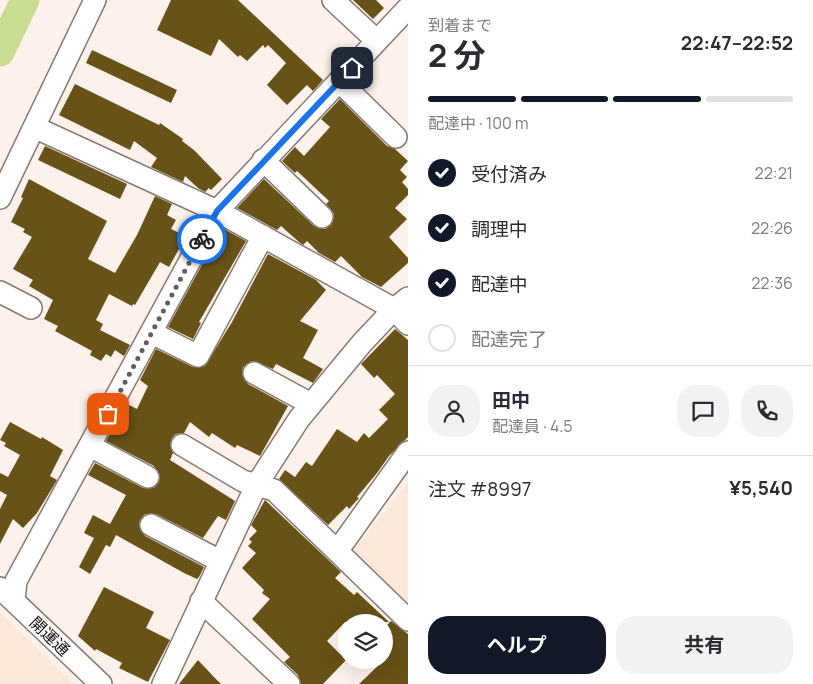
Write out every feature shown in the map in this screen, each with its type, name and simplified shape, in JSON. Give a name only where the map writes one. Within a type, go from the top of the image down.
[{"type":"street","points":[[0,198],[95,0]]},
{"type":"street","points":[[333,0],[377,41]]},
{"type":"street","points":[[7,595],[152,333],[217,211],[377,41],[406,14]]},
{"type":"street","points":[[339,82],[396,137]]},
{"type":"street","points":[[34,127],[217,211],[403,310],[311,404],[299,419],[257,484],[163,684]]},
{"type":"street","points":[[263,160],[322,216]]},
{"type":"street","points":[[152,333],[198,356],[262,236]]},
{"type":"street","points":[[0,292],[31,308]]},
{"type":"street","points":[[254,373],[311,404]]},
{"type":"street","points":[[182,445],[244,481],[274,490],[408,620]]},
{"type":"street","points":[[90,446],[148,477]]},
{"type":"street","points":[[338,550],[408,452]]},
{"type":"street","points":[[151,525],[220,561]]},
{"type":"street","name":"開運通","points":[[7,595],[101,684]]},
{"type":"street","points":[[201,601],[289,684]]},
{"type":"shaded area","points":[[408,482],[408,612],[350,555]]},
{"type":"shaded area","points":[[0,612],[74,684],[0,684]]},
{"type":"building","points":[[171,0],[238,0],[323,80],[313,91],[307,85],[287,105],[267,85],[286,63],[268,45],[265,48],[263,45],[247,61],[240,55],[238,57],[219,39],[211,56],[157,30]]},
{"type":"building","points":[[353,0],[376,0],[384,8],[373,19]]},
{"type":"building","points":[[92,50],[177,90],[171,103],[86,63]]},
{"type":"building","points":[[75,84],[159,125],[160,123],[183,139],[182,141],[194,150],[222,179],[211,190],[209,188],[205,192],[185,176],[183,182],[151,167],[157,158],[134,141],[130,150],[59,115]]},
{"type":"building","points":[[340,99],[387,146],[395,149],[408,161],[400,170],[407,177],[402,182],[408,189],[408,195],[395,208],[407,219],[389,237],[408,258],[408,263],[381,287],[362,277],[341,256],[335,262],[319,253],[307,241],[303,245],[281,226],[277,230],[237,208],[264,179],[314,226],[325,229],[331,225],[334,214],[326,204],[329,201],[297,171],[295,173],[282,161],[295,147],[304,156],[330,127],[321,119]]},
{"type":"building","points":[[45,146],[127,184],[120,199],[38,160]]},
{"type":"building","points":[[29,179],[107,221],[88,259],[115,273],[137,235],[155,196],[172,204],[167,215],[176,220],[171,229],[186,236],[169,267],[160,262],[135,305],[133,304],[132,306],[109,294],[96,320],[103,324],[100,330],[130,345],[124,356],[115,350],[111,357],[106,354],[101,361],[90,355],[92,351],[55,331],[58,326],[44,319],[53,300],[29,286],[33,280],[13,269],[32,237],[23,232],[25,229],[11,222],[23,198],[21,197]]},
{"type":"building","points":[[222,228],[246,241],[199,322],[201,323],[193,339],[168,327]]},
{"type":"building","points":[[268,254],[316,280],[326,290],[300,321],[318,330],[303,358],[323,369],[313,383],[276,364],[273,369],[253,361],[243,367],[242,374],[248,384],[288,406],[260,456],[237,445],[235,448],[212,433],[209,437],[190,422],[184,433],[176,434],[172,438],[170,445],[173,453],[170,460],[235,501],[226,520],[218,516],[203,538],[156,514],[145,514],[140,520],[139,526],[145,536],[204,567],[197,579],[116,535],[110,547],[106,545],[90,574],[79,567],[94,538],[84,533],[93,515],[110,524],[126,495],[88,475],[95,463],[143,488],[154,488],[159,482],[160,476],[154,466],[106,441],[127,404],[137,409],[148,386],[140,380],[156,349],[193,367],[205,366],[232,322]]},
{"type":"building","points":[[395,329],[408,340],[408,437],[389,456],[349,509],[347,506],[328,525],[279,479],[285,470],[295,477],[306,462],[312,466],[337,429],[357,442],[364,433],[369,438],[388,419],[379,410],[395,394],[377,375],[374,378],[361,364]]},
{"type":"building","points":[[10,422],[41,439],[42,437],[63,450],[50,476],[57,480],[37,513],[23,528],[13,519],[0,544],[0,509],[7,495],[0,491],[0,473],[8,477],[20,455],[4,446],[6,443],[0,440]]},
{"type":"building","points":[[265,500],[341,572],[335,578],[354,595],[357,592],[380,614],[338,614],[338,629],[327,641],[338,652],[338,668],[323,684],[301,684],[298,675],[284,662],[290,657],[252,619],[270,599],[262,593],[264,590],[242,568],[256,553],[248,546],[252,542],[249,539],[257,531],[251,525]]},
{"type":"building","points":[[104,587],[154,612],[146,628],[170,640],[148,682],[119,668],[122,663],[96,649],[95,651],[78,636]]},
{"type":"building","points":[[393,623],[408,634],[408,684],[359,684],[375,669],[393,669]]},
{"type":"building","points":[[198,660],[214,677],[221,684],[179,684]]},
{"type":"waterway","points":[[0,52],[25,0]]},
{"type":"way so far","points":[[108,414],[202,239]]},
{"type":"route","points":[[202,239],[217,211],[263,160],[352,68]]}]
